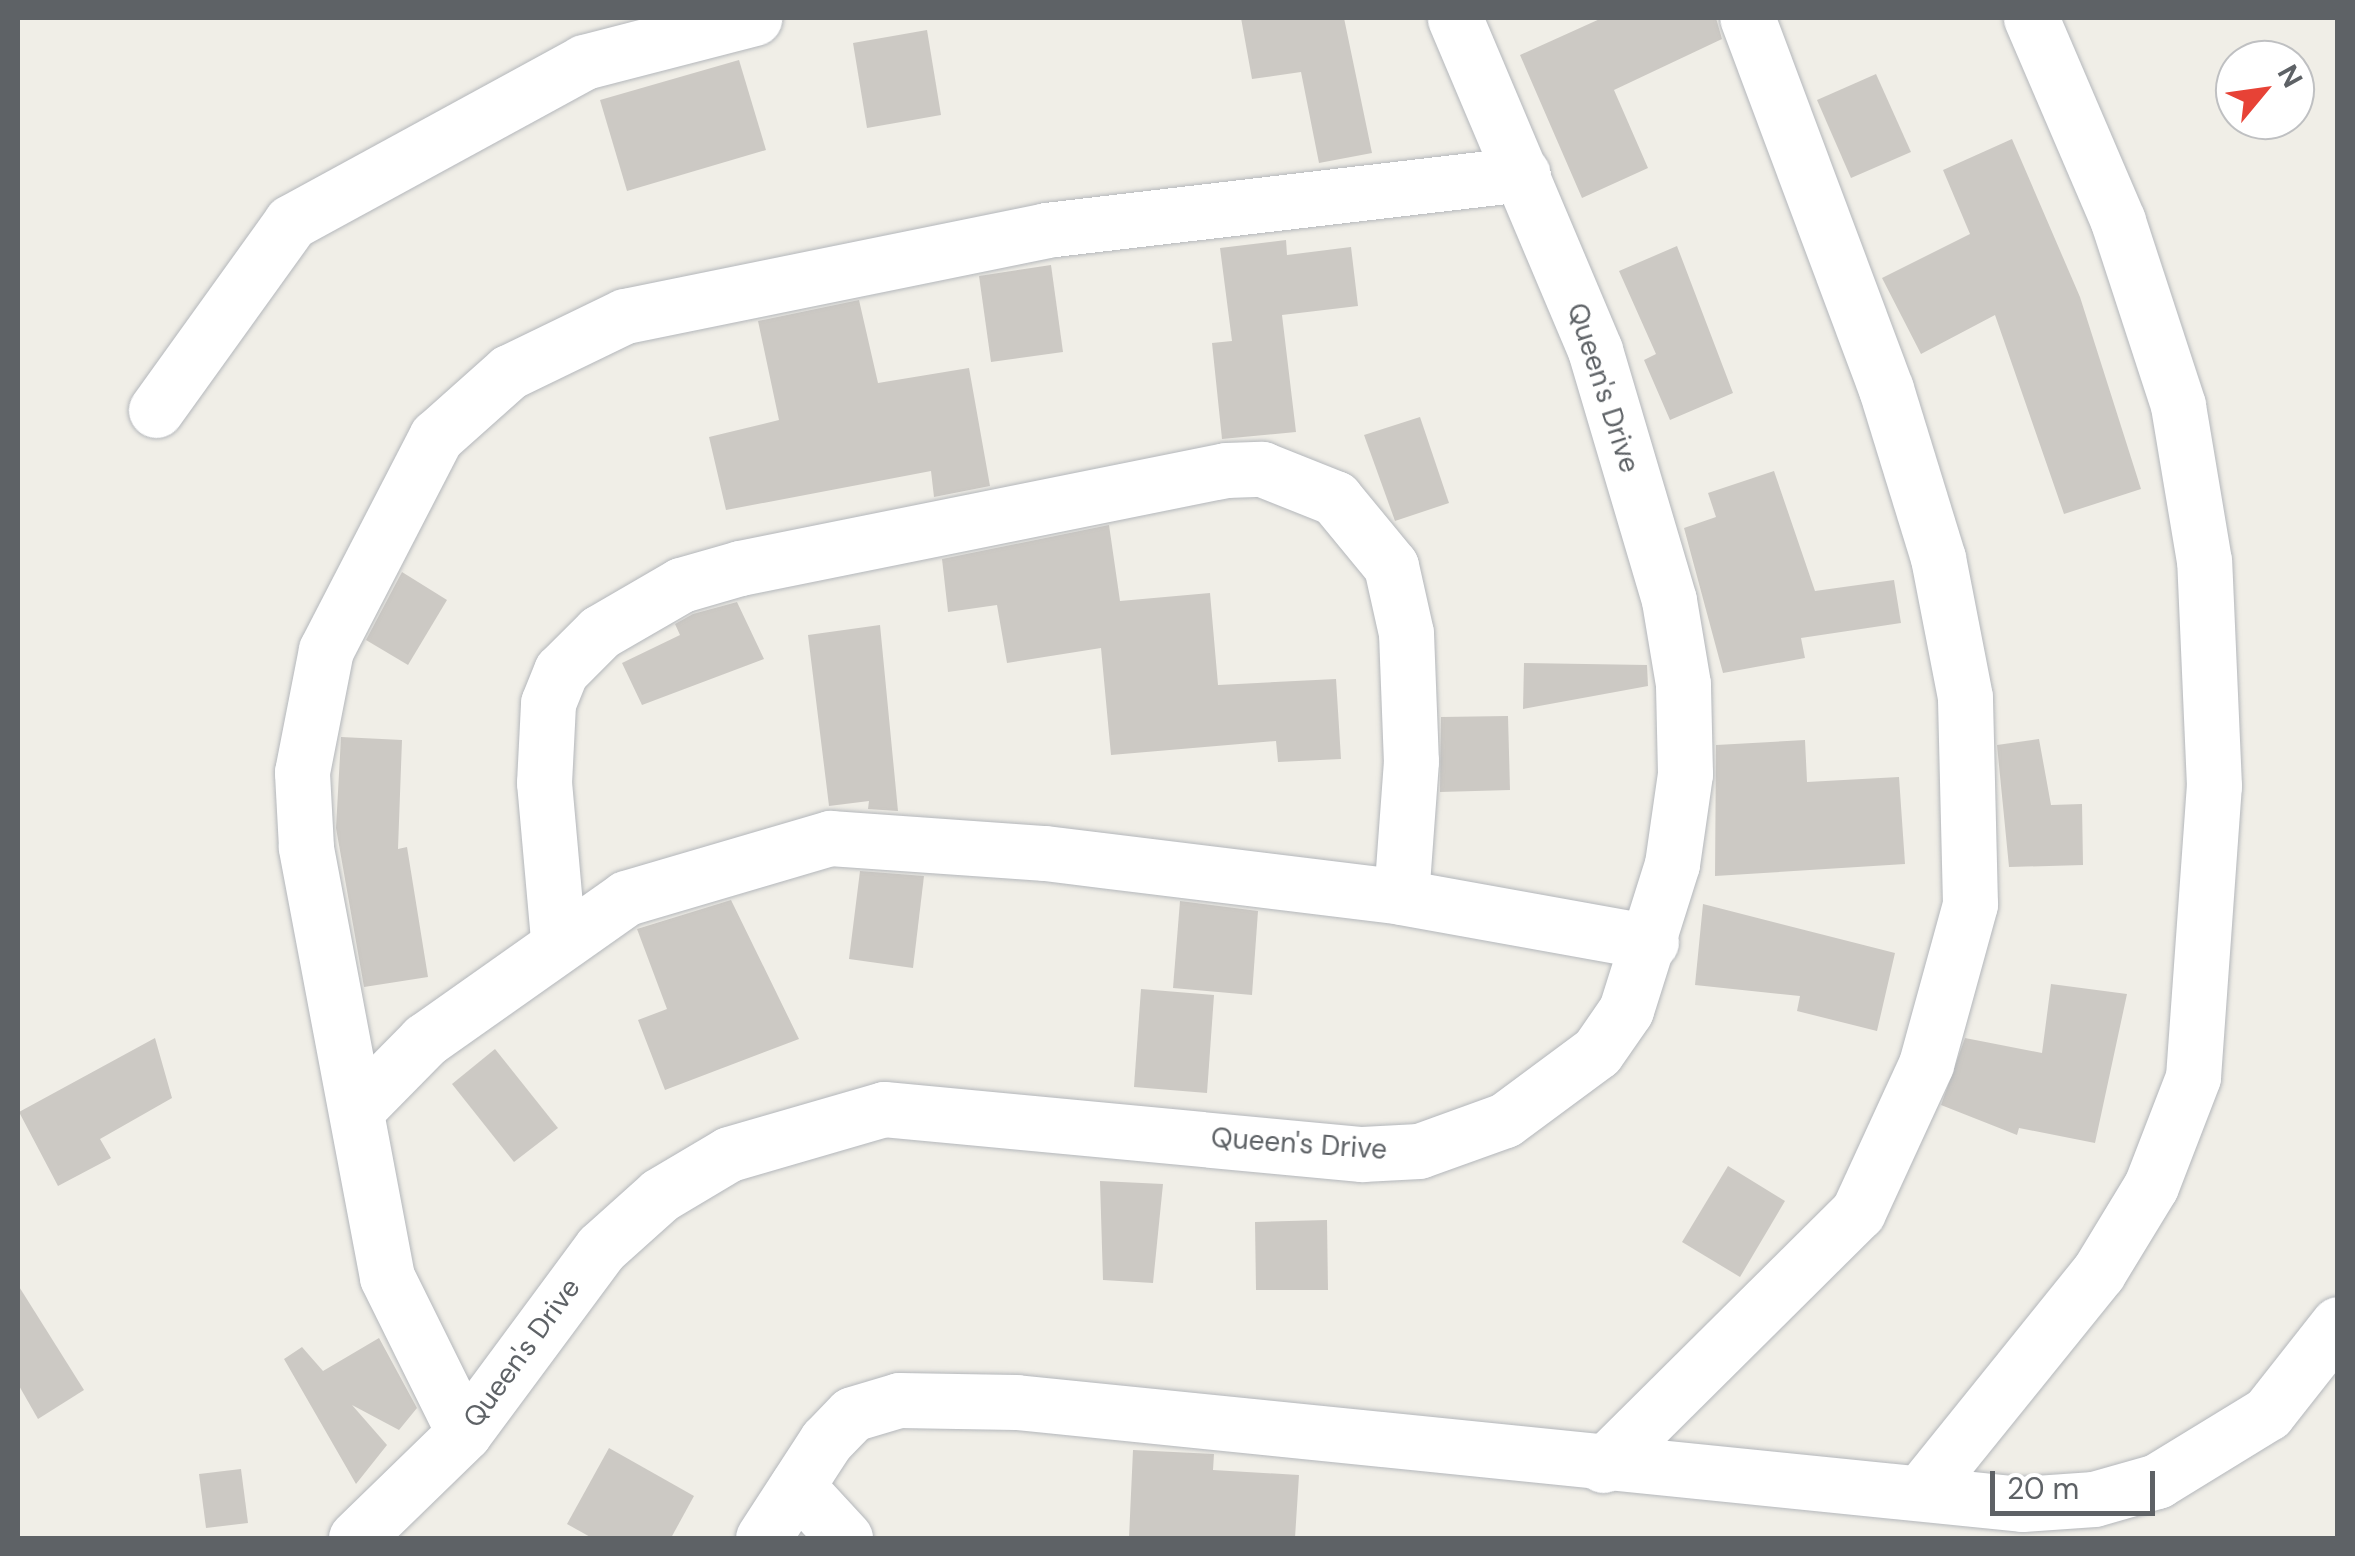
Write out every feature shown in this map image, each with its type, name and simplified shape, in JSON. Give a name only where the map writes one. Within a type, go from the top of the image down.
[{"type":"street","points":[[156,410],[292,222],[593,40],[754,18]]},
{"type":"street","name":"Queen's Drive","points":[[356,1538],[464,1433],[601,1248],[660,1195],[729,1154],[884,1109],[1362,1154],[1419,1151],[1556,1089],[1626,1010],[1651,942],[1685,774],[1681,668],[1596,350],[1454,18]]},
{"type":"street","points":[[1603,1465],[1858,1212],[1926,1064],[1970,904],[1965,697],[1938,558],[1886,388],[1747,18]]},
{"type":"street","points":[[1920,1492],[2098,1273],[2151,1186],[2193,1077],[2214,786],[2204,561],[2178,405],[2118,221],[2030,18]]},
{"type":"street","points":[[464,1433],[387,1278],[360,1106],[306,847],[309,708],[347,597],[436,437],[471,402],[561,343],[686,302],[1046,230],[1523,174]]},
{"type":"street","points":[[558,939],[544,782],[548,703],[561,671],[600,632],[681,586],[740,568],[1226,470],[1262,470],[1335,498],[1391,566],[1406,633],[1410,743],[1401,897]]},
{"type":"street","points":[[360,1106],[425,1040],[558,939],[626,898],[738,860],[860,836],[1401,897],[1651,942]]},
{"type":"street","points":[[763,1538],[852,1414],[899,1400],[1016,1402],[1603,1465],[2022,1504],[2156,1481],[2268,1414],[2338,1324]]},
{"type":"street","points":[[797,1486],[845,1538]]},
{"type":"building","points":[[1241,18],[1344,18],[1372,153],[1319,163],[1301,72],[1252,79]]},
{"type":"building","points":[[1602,18],[1716,18],[1722,39],[1614,90],[1648,168],[1582,198],[1520,55]]},
{"type":"building","points":[[927,30],[941,115],[867,128],[853,43]]},
{"type":"building","points":[[739,60],[766,150],[627,191],[600,100]]},
{"type":"building","points":[[1876,74],[1911,152],[1851,178],[1817,100]]},
{"type":"building","points":[[2012,139],[2080,297],[2141,489],[2064,514],[1995,315],[1921,354],[1882,278],[1970,234],[1943,170]]},
{"type":"building","points":[[1286,240],[1287,255],[1351,247],[1358,306],[1282,315],[1296,432],[1222,439],[1212,343],[1232,341],[1220,248]]},
{"type":"building","points":[[1677,246],[1733,393],[1670,420],[1644,360],[1656,354],[1619,271]]},
{"type":"building","points":[[1051,265],[1063,352],[991,362],[979,276]]},
{"type":"building","points":[[859,300],[878,383],[969,368],[990,486],[934,497],[931,471],[726,510],[709,437],[779,420],[758,321]]},
{"type":"building","points":[[1420,417],[1449,503],[1395,521],[1364,435]]},
{"type":"building","points":[[1774,471],[1815,591],[1894,580],[1901,623],[1801,638],[1805,658],[1723,673],[1684,528],[1716,517],[1708,493]]},
{"type":"building","points":[[1109,525],[1120,601],[1210,593],[1218,685],[1336,679],[1341,759],[1278,762],[1276,741],[1111,755],[1101,648],[1007,663],[997,605],[948,612],[942,559]]},
{"type":"building","points":[[402,572],[447,600],[408,665],[366,640]]},
{"type":"building","points":[[737,602],[764,659],[642,705],[622,663],[680,635],[675,624],[693,614]]},
{"type":"building","points":[[880,625],[898,811],[868,809],[869,801],[829,806],[808,635]]},
{"type":"building","points":[[1524,663],[1647,665],[1648,686],[1523,709]]},
{"type":"building","points":[[1508,716],[1510,790],[1440,792],[1441,717]]},
{"type":"building","points":[[341,737],[402,740],[398,849],[407,847],[428,977],[364,987],[336,828]]},
{"type":"building","points":[[2039,739],[2051,805],[2082,804],[2083,865],[2009,867],[1997,745]]},
{"type":"building","points":[[1805,740],[1807,782],[1899,777],[1905,864],[1715,876],[1716,745]]},
{"type":"building","points":[[860,871],[924,876],[913,968],[849,959]]},
{"type":"building","points":[[731,900],[799,1039],[665,1090],[638,1020],[667,1009],[637,929]]},
{"type":"building","points":[[1180,901],[1258,911],[1252,995],[1173,988]]},
{"type":"building","points":[[1703,904],[1895,953],[1877,1031],[1797,1011],[1800,996],[1695,985]]},
{"type":"building","points":[[2051,984],[2127,994],[2095,1143],[2019,1128],[2017,1135],[1941,1105],[1965,1038],[2042,1053]]},
{"type":"building","points":[[1141,989],[1214,995],[1207,1093],[1134,1087]]},
{"type":"building","points":[[155,1038],[172,1098],[100,1139],[111,1158],[58,1186],[19,1112]]},
{"type":"building","points":[[495,1049],[558,1128],[514,1162],[452,1084]]},
{"type":"building","points":[[1728,1166],[1785,1201],[1740,1277],[1682,1242]]},
{"type":"building","points":[[1100,1181],[1163,1184],[1153,1283],[1103,1280]]},
{"type":"building","points":[[1327,1220],[1328,1290],[1256,1290],[1255,1222]]},
{"type":"building","points":[[18,1285],[84,1390],[38,1419],[18,1384]]},
{"type":"building","points":[[379,1338],[417,1408],[399,1430],[352,1405],[387,1445],[356,1484],[284,1359],[302,1347],[323,1371]]},
{"type":"building","points":[[609,1448],[694,1496],[671,1538],[592,1538],[567,1524]]},
{"type":"building","points":[[1133,1450],[1214,1454],[1213,1470],[1299,1475],[1295,1538],[1129,1538]]},
{"type":"building","points":[[241,1469],[248,1523],[206,1528],[199,1474]]}]
